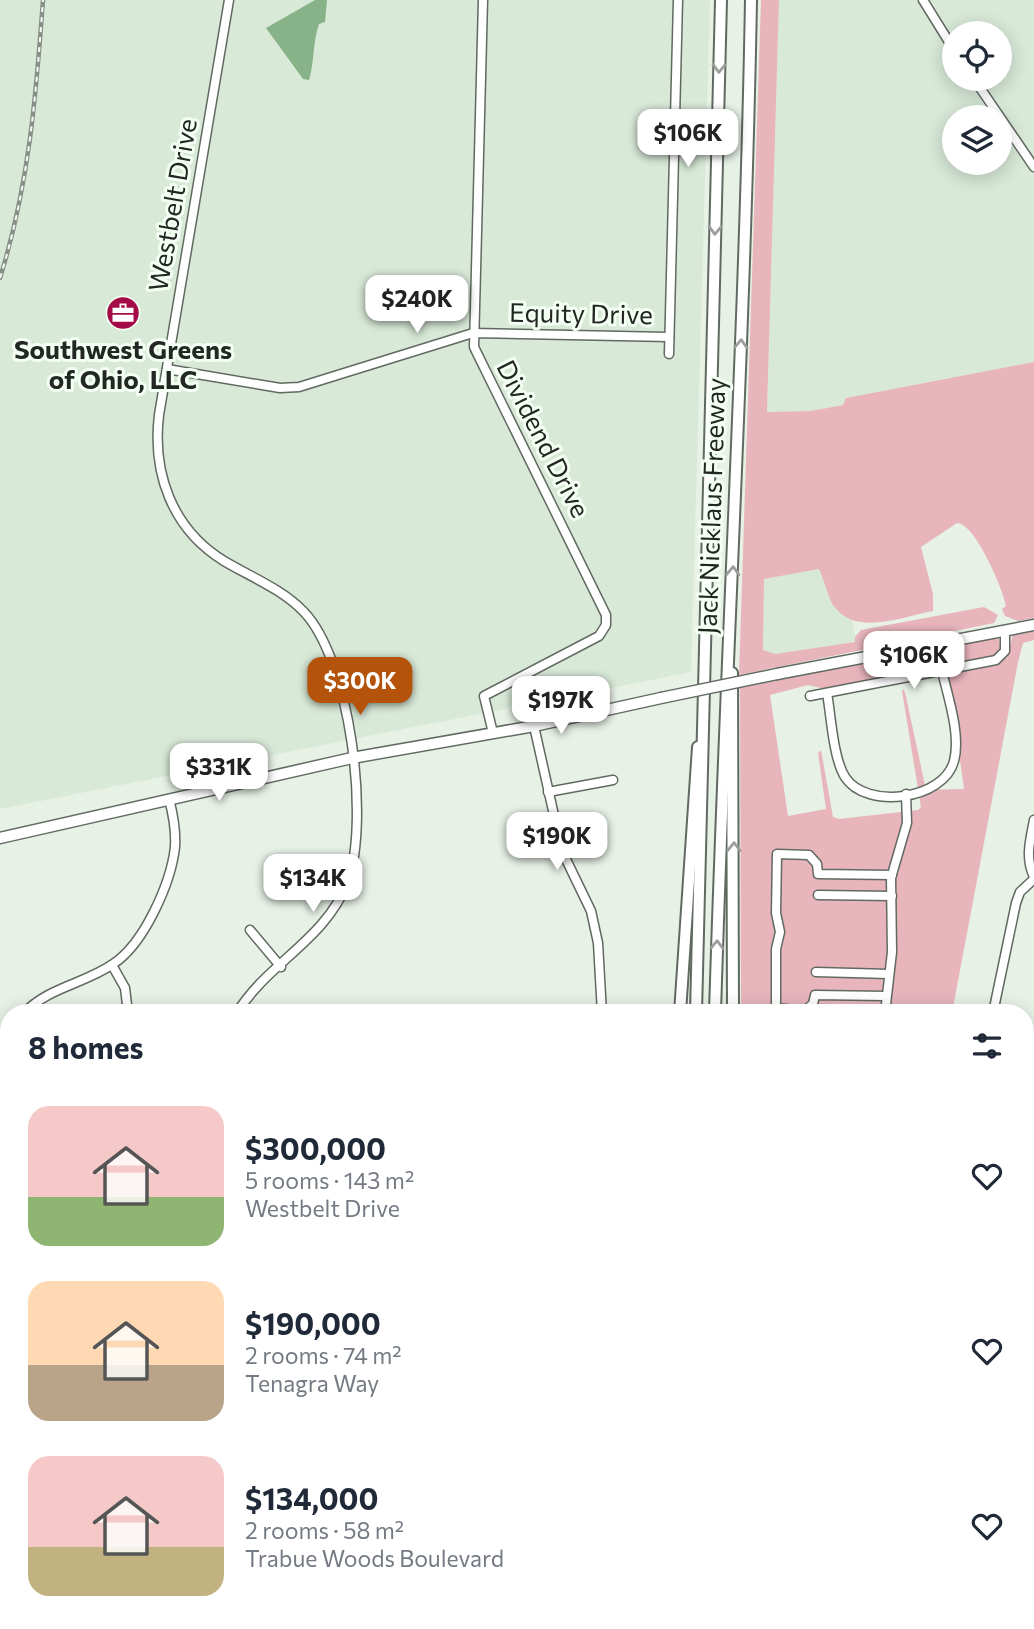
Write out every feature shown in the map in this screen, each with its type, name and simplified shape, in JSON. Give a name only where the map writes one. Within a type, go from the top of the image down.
[{"type":"highway","name":"Jack Nicklaus Freeway","points":[[696,1004],[721,0]]},
{"type":"highway","name":"Jack Nicklaus Freeway","points":[[715,1004],[724,693],[730,639],[751,0]]},
{"type":"highway","points":[[730,639],[734,694],[733,1004]]},
{"type":"highway","points":[[681,1004],[703,702]]},
{"type":"main road","points":[[0,838],[352,758],[534,726],[777,674],[1034,625]]},
{"type":"street","name":"Westbelt Drive","points":[[229,0],[167,369],[157,453],[169,499],[186,527],[204,545],[291,601],[321,634],[336,670],[352,758],[359,831],[348,881],[319,930],[251,992],[243,1004]]},
{"type":"street","name":"Dividend Drive","points":[[483,0],[474,347],[606,615],[606,625],[599,636],[484,696],[493,733]]},
{"type":"street","points":[[669,354],[678,0]]},
{"type":"street","points":[[923,0],[942,31]]},
{"type":"street","points":[[982,91],[1034,167]]},
{"type":"street","name":"Equity Drive","points":[[167,369],[272,387],[299,387],[473,332],[669,337]]},
{"type":"street","points":[[810,696],[1000,658],[1007,645],[1005,630]]},
{"type":"street","points":[[827,693],[846,778],[858,789],[871,794],[906,794],[938,783],[955,759],[956,743],[942,671]]},
{"type":"street","points":[[534,726],[562,851],[593,922],[598,943],[601,1004]]},
{"type":"street","points":[[548,792],[613,780]]},
{"type":"street","points":[[886,1004],[892,875],[907,823],[906,794]]},
{"type":"street","points":[[34,1004],[42,997],[112,965],[139,939],[167,874],[175,847],[169,799]]},
{"type":"street","points":[[995,1004],[1016,903],[1020,892],[1034,878],[1028,864],[1034,820]]},
{"type":"street","points":[[776,1004],[776,949],[780,932],[776,913],[777,854],[808,855],[815,860],[818,874],[892,875]]},
{"type":"street","points":[[818,895],[892,896]]},
{"type":"street","points":[[250,930],[281,967]]},
{"type":"street","points":[[112,965],[125,988],[127,1004]]},
{"type":"street","points":[[816,972],[889,974]]},
{"type":"street","points":[[813,1004],[815,995],[886,996]]},
{"type":"shaded area","points":[[0,0],[710,0],[691,672],[0,809]]},
{"type":"shaded area","points":[[315,0],[327,0],[325,22],[319,24],[309,80],[303,79],[266,28]]},
{"type":"shaded area","points":[[761,0],[779,0],[767,412],[811,411],[843,405],[846,398],[1034,362],[1034,618],[1018,621],[1005,616],[1002,609],[1006,606],[1004,598],[987,558],[972,534],[957,523],[921,547],[933,594],[933,611],[866,623],[842,615],[833,605],[819,569],[764,579],[763,650],[775,654],[855,642],[855,637],[861,630],[984,607],[998,615],[994,623],[739,675]]},
{"type":"shaded area","points":[[779,0],[1034,0],[1034,362],[846,398],[843,405],[811,411],[767,412]]},
{"type":"shaded area","points":[[819,569],[833,604],[852,619],[856,642],[775,654],[763,650],[764,579]]},
{"type":"shaded area","points":[[1034,630],[1034,640],[1023,643],[1018,662],[954,1004],[741,1004],[740,686],[994,637],[999,639],[1001,652],[996,655],[825,689],[808,685],[770,695],[788,816],[826,809],[818,753],[821,750],[833,817],[839,819],[918,810],[921,807],[903,689],[926,790],[964,789],[948,672],[1007,658],[1013,634]]},
{"type":"railway","points":[[0,278],[25,174],[43,0]]},
{"type":"place","name":"Southwest Greens of Ohio, LLC","points":[[123,313]]}]
